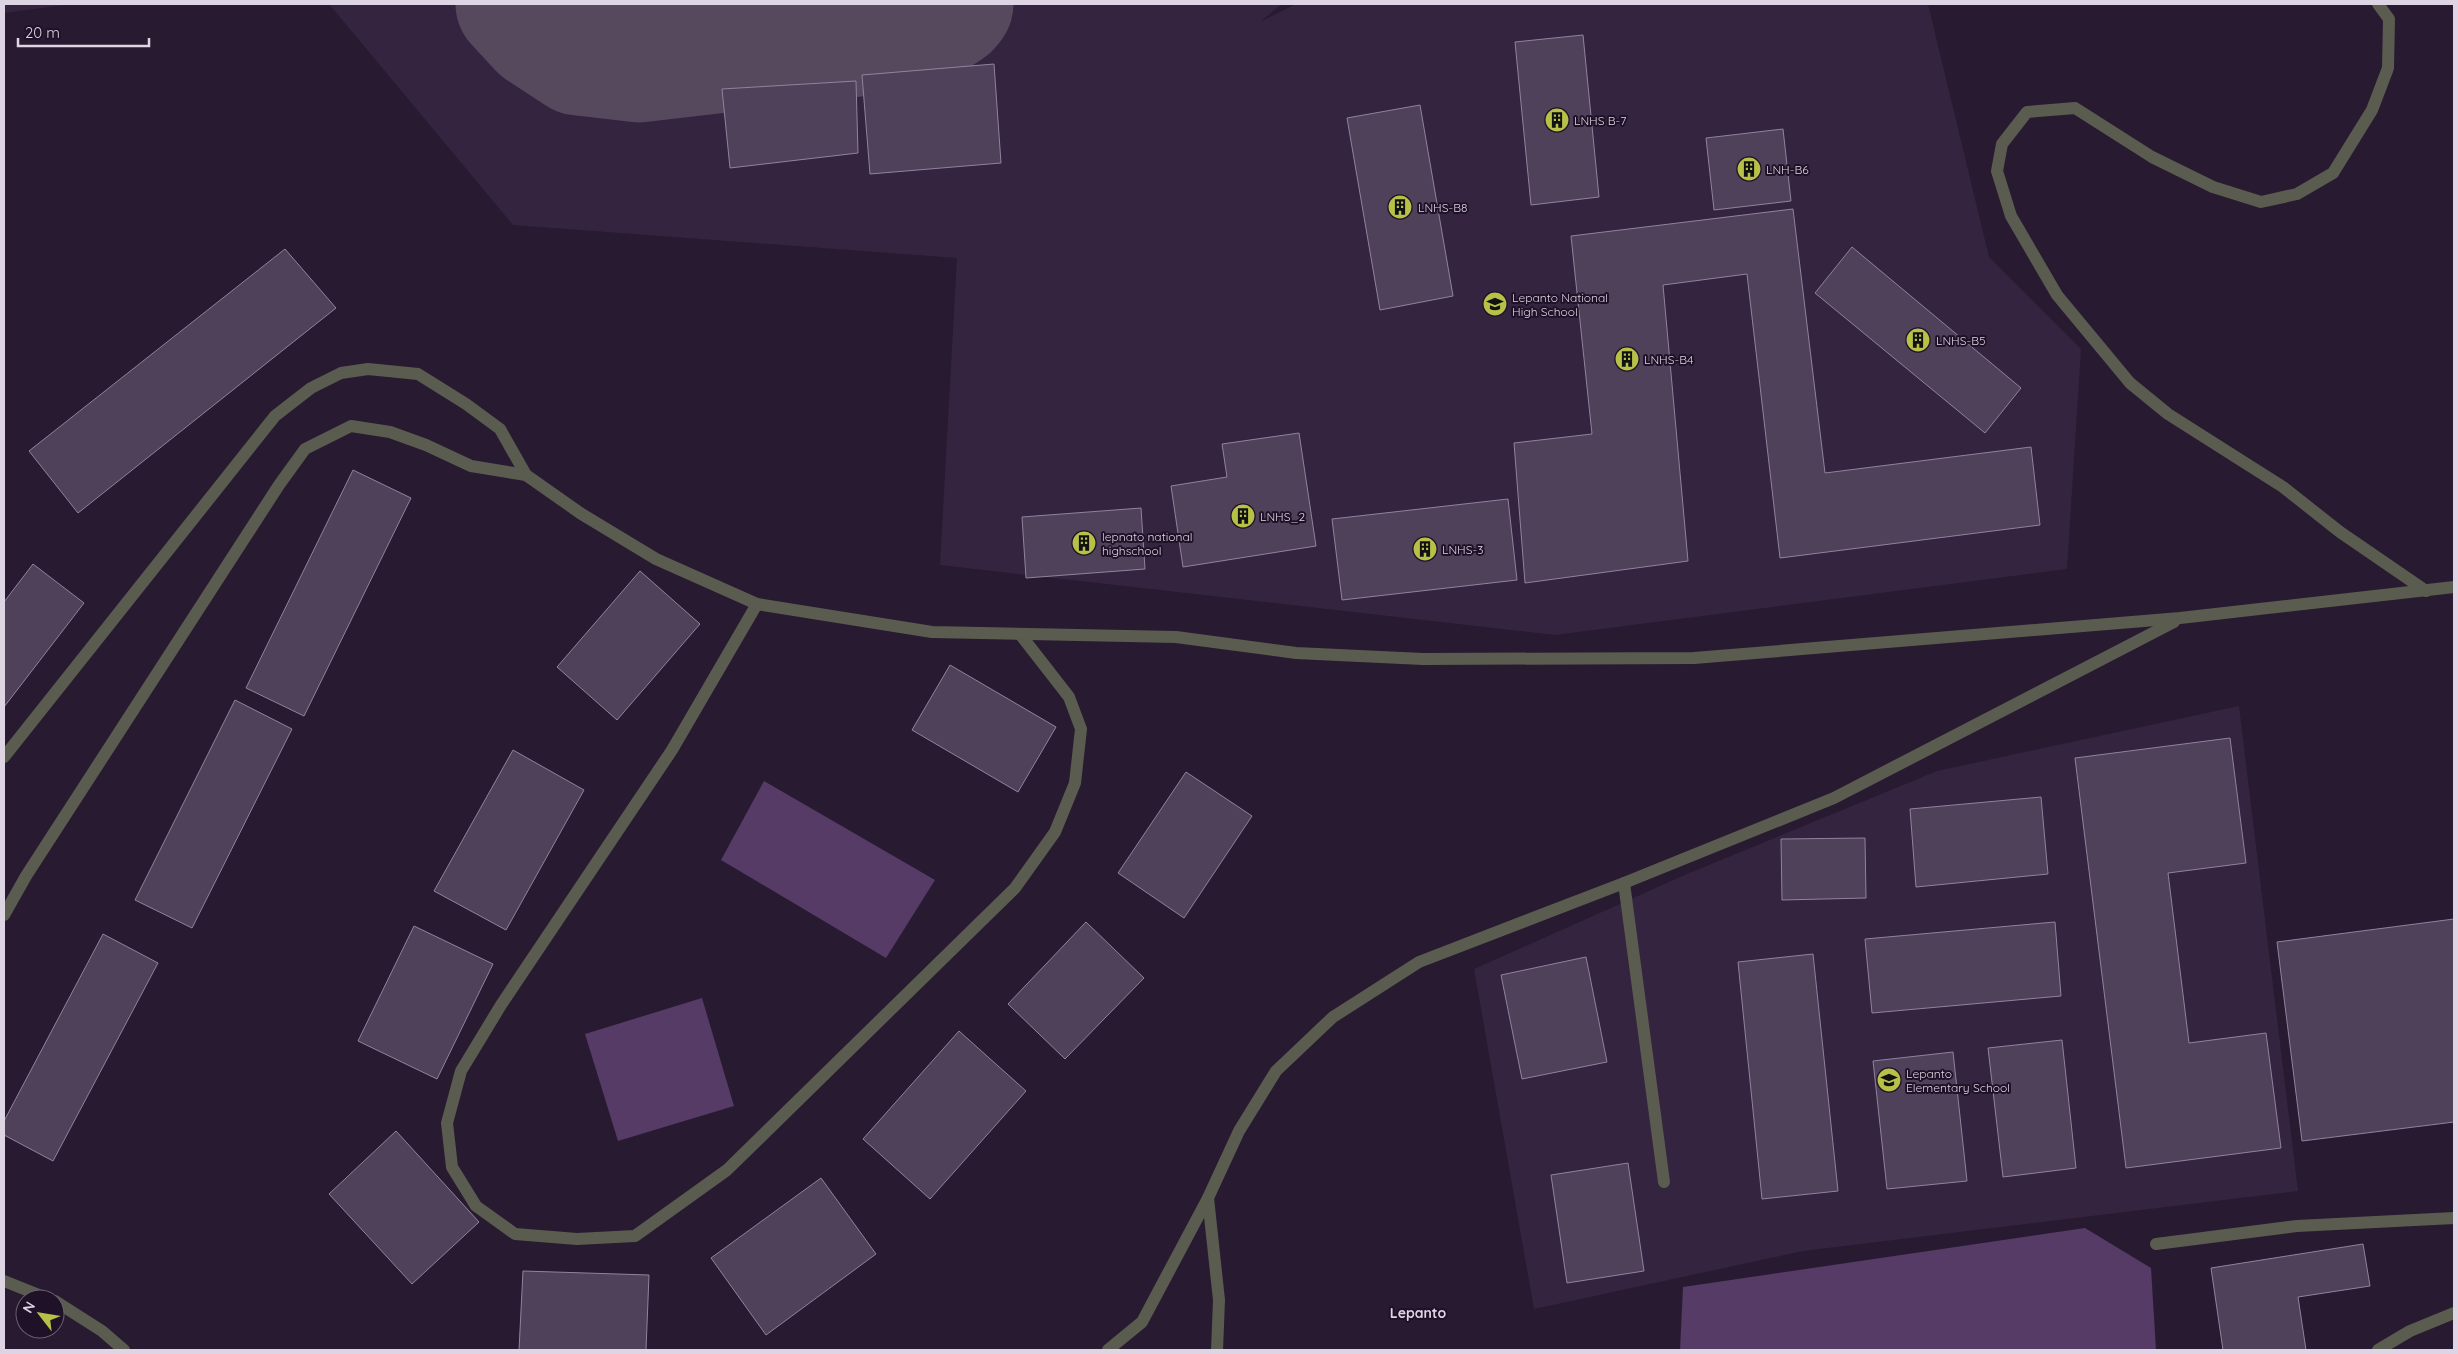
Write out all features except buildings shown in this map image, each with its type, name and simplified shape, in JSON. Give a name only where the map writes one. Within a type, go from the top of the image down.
[{"type":"street","points":[[2378,4],[2389,19],[2388,68],[2372,110],[2333,173],[2297,194],[2261,202],[2213,188],[2152,157],[2075,108],[2027,112],[2002,144],[1997,171],[2011,216],[2057,295],[2130,383],[2168,414],[2283,488],[2340,532],[2426,591]]},
{"type":"street","points":[[4,757],[275,416],[311,388],[341,373],[368,369],[418,374],[466,404],[500,429],[526,475],[580,513],[656,559],[757,604],[932,632],[1176,637],[1296,654],[1423,659],[1694,658],[2180,618],[2454,587]]},
{"type":"street","points":[[4,915],[53,835],[279,485],[305,448],[351,426],[390,432],[426,445],[471,466],[526,475]]},
{"type":"street","points":[[757,604],[672,750],[501,1005],[461,1071],[447,1123],[452,1167],[476,1206],[515,1234],[577,1239],[635,1236],[727,1170],[1015,888],[1055,832],[1075,783],[1081,729],[1069,697],[1020,634]]},
{"type":"street","points":[[1108,1350],[1142,1322],[1208,1198],[1239,1131],[1276,1071],[1332,1017],[1419,962],[1624,883],[1834,798],[2180,618]]},
{"type":"street","points":[[1624,883],[1664,1182]]},
{"type":"street","points":[[1208,1198],[1219,1300],[1217,1350]]},
{"type":"street","points":[[2156,1244],[2297,1226],[2454,1218]]},
{"type":"street","points":[[4,1281],[24,1289]]},
{"type":"street","points":[[65,1308],[102,1331],[124,1350]]},
{"type":"street","points":[[2378,1350],[2410,1331],[2454,1313]]},
{"type":"shaded area","points":[[4,4],[72,4],[4,13]]},
{"type":"shaded area","name":"Lepanto National High School","points":[[329,4],[1282,4],[1260,22],[1296,4],[1928,4],[1989,257],[2081,349],[2067,569],[1555,635],[940,565],[957,258],[513,225]]},
{"type":"shaded area","name":"Lepanto Elementary School","points":[[2239,706],[2298,1191],[1803,1251],[1534,1309],[1474,969],[1687,874],[1937,771]]},
{"type":"shaded area","points":[[764,781],[935,880],[886,958],[721,860]]},
{"type":"shaded area","points":[[702,998],[734,1106],[618,1141],[585,1034]]},
{"type":"shaded area","points":[[2085,1228],[2151,1268],[2156,1350],[1680,1350],[1683,1287]]},
{"type":"taxiway","points":[[515,4],[539,30],[579,56],[639,63],[918,30],[950,9],[954,4]]},
{"type":"place","name":"LNHS B-7","points":[[1557,120]]},
{"type":"place","name":"LNH-B6","points":[[1749,169]]},
{"type":"place","name":"LNHS-B8","points":[[1400,207]]},
{"type":"place","name":"Lepanto National High School","points":[[1495,304]]},
{"type":"place","name":"LNHS-B5","points":[[1918,340]]},
{"type":"place","name":"LNHS-B4","points":[[1627,359]]},
{"type":"place","name":"LNHS_2","points":[[1243,516]]},
{"type":"place","name":"lepnato national highschool","points":[[1084,543]]},
{"type":"place","name":"LNHS-3","points":[[1425,549]]},
{"type":"place","name":"Lepanto Elementary School","points":[[1889,1080]]},
{"type":"district","name":"Lepanto","points":[[1418,1313]]}]
